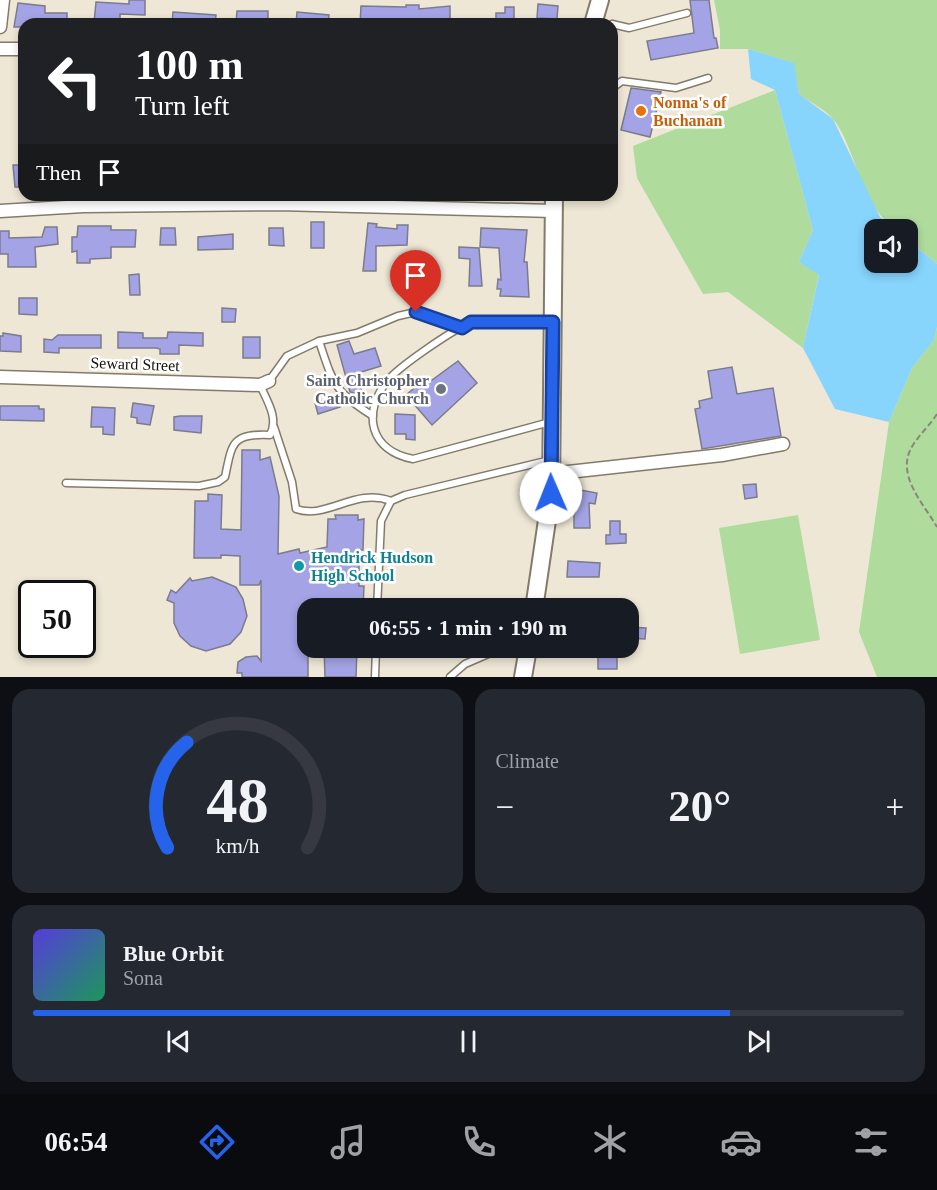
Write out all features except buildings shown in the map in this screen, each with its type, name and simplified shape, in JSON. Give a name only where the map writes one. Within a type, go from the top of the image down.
[{"type":"main road","points":[[600,0],[602,18]]},
{"type":"main road","points":[[536,598],[551,493],[554,203]]},
{"type":"main road","points":[[524,677],[527,658]]},
{"type":"street","points":[[0,27],[3,0]]},
{"type":"street","points":[[0,49],[18,49]]},
{"type":"street","points":[[0,211],[83,206],[554,203]]},
{"type":"street","name":"Seward Street","points":[[0,377],[264,383]]},
{"type":"street","points":[[550,467],[722,454],[783,444]]},
{"type":"lane","points":[[618,26],[629,28],[687,13]]},
{"type":"lane","points":[[618,84],[630,80],[676,88],[708,78]]},
{"type":"lane","points":[[66,483],[200,486],[218,482],[225,477],[231,446],[239,438],[253,434],[270,435],[274,416],[264,383],[287,356],[319,341],[357,333],[398,316],[416,312],[462,328]]},
{"type":"lane","points":[[551,422],[413,459],[397,456],[379,442],[374,431],[373,416],[380,392],[388,380],[409,362],[471,322],[553,322]]},
{"type":"lane","points":[[319,341],[333,384],[346,400],[373,416]]},
{"type":"lane","points":[[273,426],[292,482],[296,509],[317,512],[338,503],[376,495],[391,501]]},
{"type":"lane","points":[[378,598],[381,521],[391,501],[405,495],[550,467]]},
{"type":"lane","points":[[375,677],[376,658]]},
{"type":"lane","points":[[450,677],[465,664],[479,658]]},
{"type":"path","points":[[937,414],[913,445],[908,458],[912,489],[937,527]]},
{"type":"green space","points":[[714,0],[937,0],[937,264],[918,248],[918,219],[885,219],[882,216],[863,185],[849,148],[833,119],[799,94],[793,63],[748,49],[720,49],[720,30]]},
{"type":"green space","points":[[775,90],[813,230],[799,262],[819,274],[803,348],[728,292],[703,294],[637,178],[633,146]]},
{"type":"green space","points":[[937,327],[937,677],[877,677],[859,632],[889,422],[912,368],[934,340]]},
{"type":"green space","points":[[798,515],[820,640],[740,654],[719,528]]},
{"type":"water","points":[[748,49],[794,63],[799,94],[833,119],[882,219],[864,219],[864,273],[918,273],[918,248],[937,264],[937,327],[934,340],[912,368],[889,422],[835,409],[803,348],[819,275],[799,262],[813,230],[775,90],[751,79]]},
{"type":"place","name":"Nonna's of Buchanan","points":[[641,111]]},
{"type":"place","name":"Saint Christopher Catholic Church","points":[[441,389]]},
{"type":"place","name":"Hendrick Hudson High School","points":[[299,566]]},
{"type":"route","points":[[416,312],[435,316],[462,328],[471,322],[553,322],[551,493]]}]
